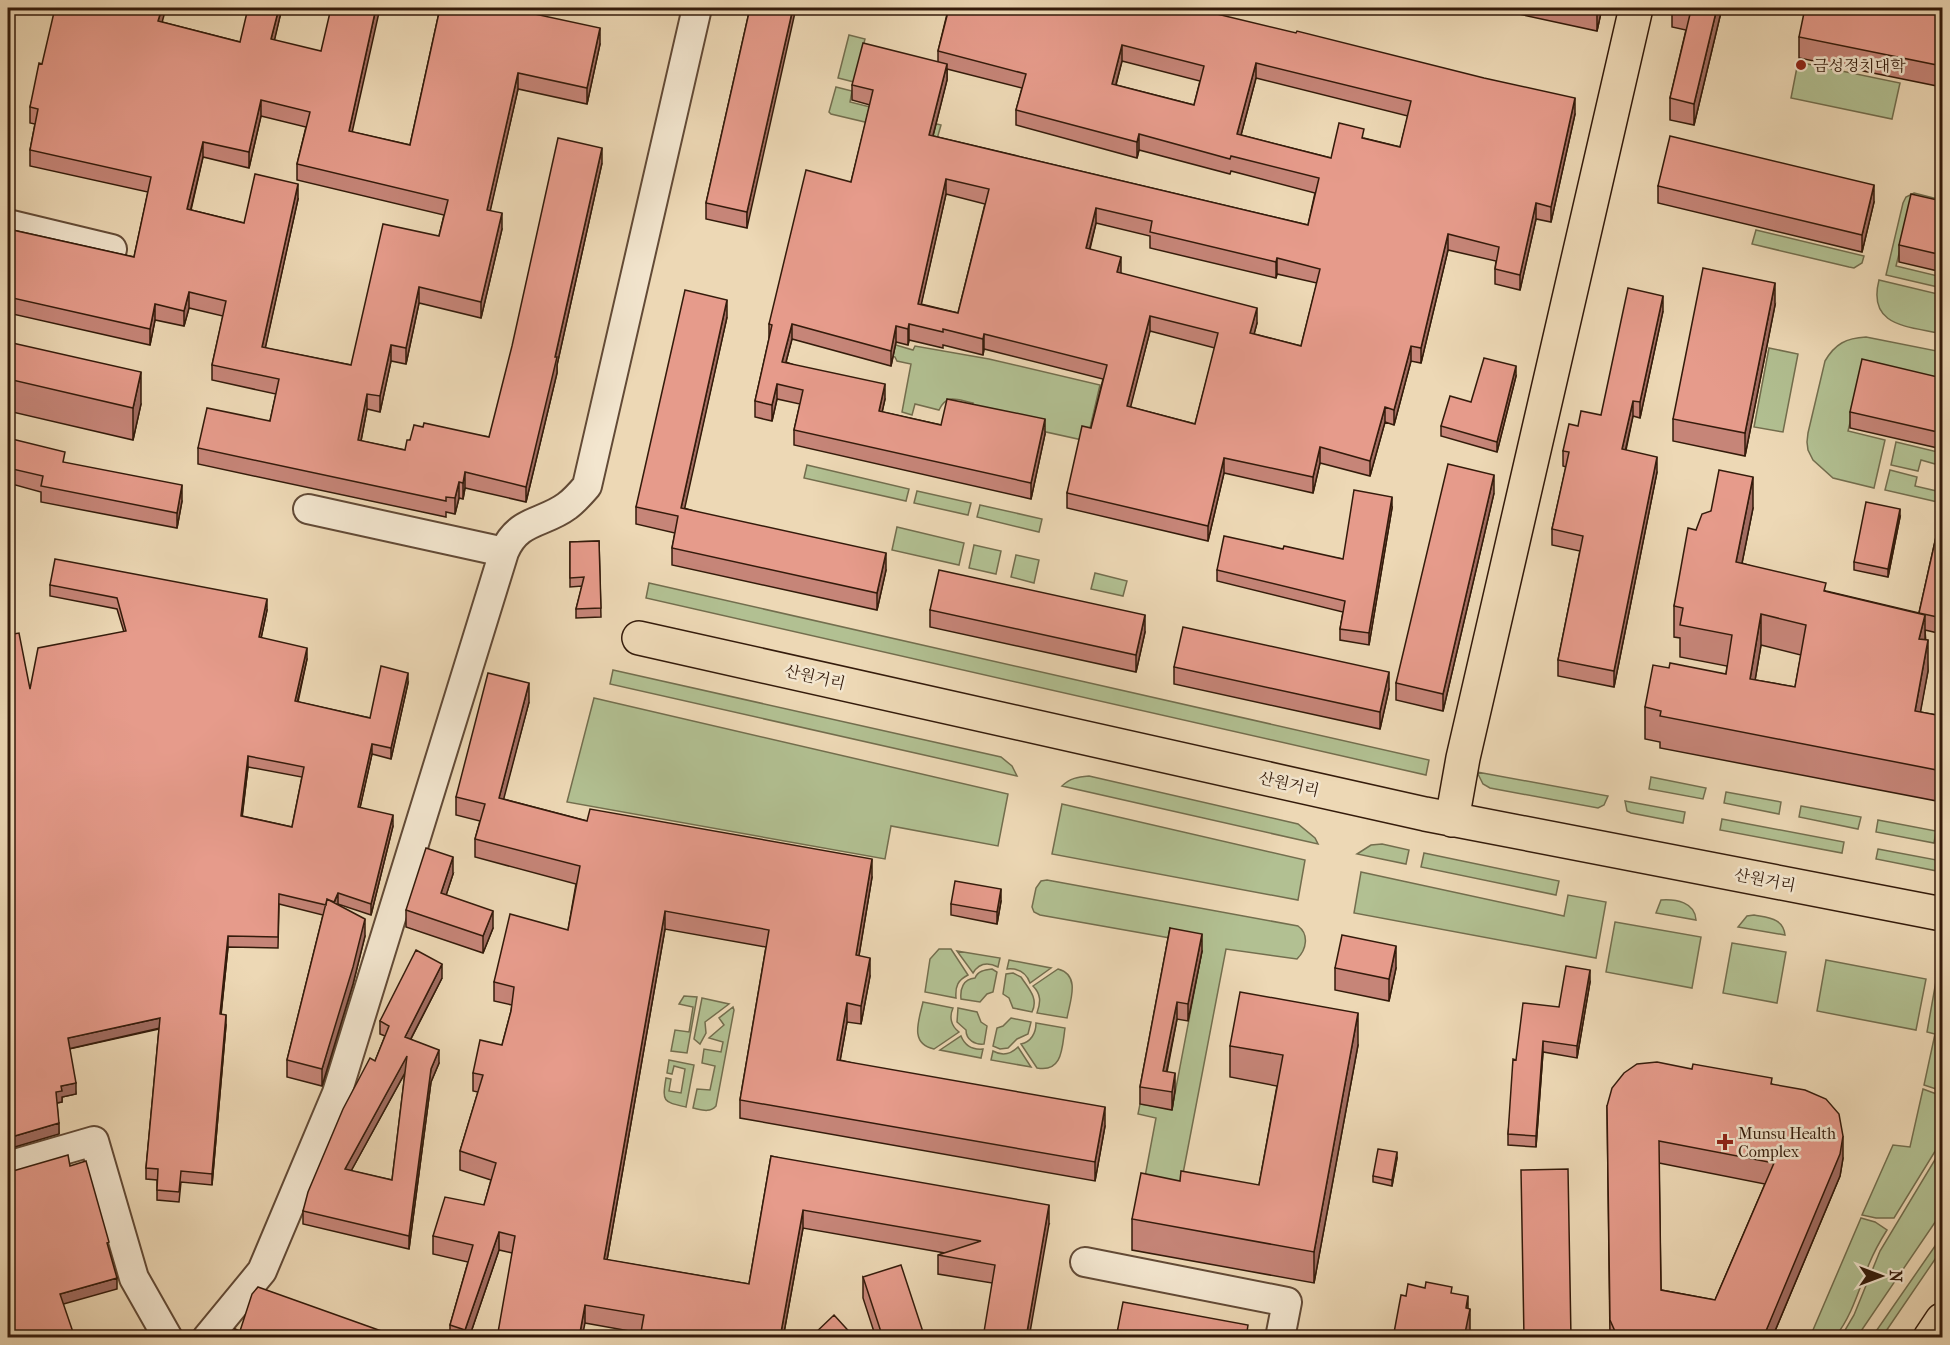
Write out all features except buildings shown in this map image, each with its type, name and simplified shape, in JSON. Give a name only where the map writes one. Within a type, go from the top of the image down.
[{"type":"main road","points":[[1452,820],[1463,758],[1636,8]]},
{"type":"main road","name":"산원거리","points":[[639,638],[1452,820],[1942,914]]},
{"type":"main road","points":[[1930,1338],[1942,1320]]},
{"type":"street","points":[[207,1338],[262,1271],[337,1093],[509,539],[531,522],[566,507],[588,486],[698,8]]},
{"type":"street","points":[[8,224],[112,249]]},
{"type":"street","points":[[308,509],[504,552]]},
{"type":"street","points":[[8,1166],[94,1142],[134,1278],[168,1338]]},
{"type":"street","points":[[1085,1262],[1287,1302],[1286,1336]]},
{"type":"green space","points":[[849,35],[865,39],[854,82],[838,78]]},
{"type":"green space","points":[[1798,62],[1900,83],[1892,119],[1791,98]]},
{"type":"green space","points":[[836,87],[852,91],[850,102],[941,125],[937,139],[831,114],[829,112]]},
{"type":"green space","points":[[1914,193],[1942,200],[1942,213],[1911,205],[1896,266],[1942,277],[1942,288],[1886,275],[1903,203],[1906,197]]},
{"type":"green space","points":[[1756,230],[1864,256],[1862,263],[1854,268],[1752,244]]},
{"type":"green space","points":[[1879,280],[1942,295],[1942,334],[1904,326],[1885,316],[1879,307],[1877,295]]},
{"type":"green space","points":[[1866,337],[1942,352],[1942,392],[1862,374],[1848,431],[1885,440],[1874,488],[1833,478],[1813,460],[1807,442],[1825,361],[1842,343]]},
{"type":"green space","points":[[889,343],[913,350],[915,346],[989,359],[1100,385],[1087,441],[978,417],[971,409],[973,403],[957,399],[945,401],[939,410],[915,404],[912,415],[902,412],[911,364],[897,361],[895,357],[885,353]]},
{"type":"green space","points":[[1769,348],[1798,354],[1783,432],[1754,427]]},
{"type":"green space","points":[[1896,442],[1942,453],[1942,466],[1921,460],[1918,471],[1891,465]]},
{"type":"green space","points":[[807,465],[909,489],[906,501],[804,478]]},
{"type":"green space","points":[[1890,470],[1917,477],[1915,486],[1941,492],[1942,489],[1942,503],[1885,490]]},
{"type":"green space","points":[[917,491],[971,503],[968,515],[914,503]]},
{"type":"green space","points":[[980,505],[1042,519],[1039,532],[977,517]]},
{"type":"green space","points":[[897,527],[964,543],[959,565],[892,550]]},
{"type":"green space","points":[[974,545],[1001,551],[996,574],[969,568]]},
{"type":"green space","points":[[1016,555],[1039,560],[1034,583],[1011,577]]},
{"type":"green space","points":[[1095,573],[1127,581],[1123,596],[1091,589]]},
{"type":"green space","points":[[649,583],[1429,760],[1426,775],[646,598]]},
{"type":"green space","points":[[613,670],[1001,757],[1012,766],[1017,776],[610,684]]},
{"type":"green space","points":[[594,698],[1008,794],[998,846],[891,826],[885,859],[567,802]]},
{"type":"green space","points":[[1477,772],[1608,796],[1604,805],[1598,808],[1490,788],[1483,784]]},
{"type":"green space","points":[[1089,776],[1298,824],[1315,838],[1318,844],[1062,786],[1074,778]]},
{"type":"green space","points":[[1651,777],[1706,788],[1703,799],[1649,789]]},
{"type":"green space","points":[[1726,792],[1781,802],[1779,814],[1724,803]]},
{"type":"green space","points":[[1625,801],[1685,812],[1683,823],[1631,813],[1627,811]]},
{"type":"green space","points":[[1062,804],[1305,860],[1298,900],[1052,854]]},
{"type":"green space","points":[[1801,806],[1861,817],[1858,829],[1799,817]]},
{"type":"green space","points":[[1722,819],[1844,842],[1842,853],[1720,830]]},
{"type":"green space","points":[[1878,820],[1936,831],[1934,843],[1876,832]]},
{"type":"green space","points":[[1382,844],[1409,850],[1406,864],[1357,854],[1371,845]]},
{"type":"green space","points":[[1878,849],[1942,861],[1942,872],[1876,859]]},
{"type":"green space","points":[[1424,853],[1559,881],[1556,895],[1421,867]]},
{"type":"green space","points":[[1361,872],[1564,916],[1568,895],[1606,902],[1596,958],[1354,913]]},
{"type":"green space","points":[[1047,880],[1298,926],[1304,933],[1305,946],[1297,959],[1226,949],[1177,1205],[1141,1198],[1156,1118],[1138,1114],[1140,1104],[1172,1109],[1202,951],[1170,938],[1040,915],[1034,912],[1032,907],[1036,888],[1041,881]]},
{"type":"green space","points":[[1661,900],[1673,900],[1688,905],[1695,914],[1696,920],[1656,913]]},
{"type":"green space","points":[[1754,915],[1778,922],[1784,929],[1785,935],[1738,927],[1747,916]]},
{"type":"green space","points":[[1615,922],[1701,937],[1692,988],[1606,972]]},
{"type":"green space","points":[[1732,943],[1786,952],[1777,1003],[1723,993]]},
{"type":"green space","points":[[939,949],[951,949],[968,975],[958,984],[956,998],[925,992],[930,959]]},
{"type":"green space","points":[[957,951],[1000,958],[998,967],[984,964],[973,973]]},
{"type":"green space","points":[[1009,960],[1051,968],[1030,983],[1021,972],[1007,969]]},
{"type":"green space","points":[[1826,960],[1926,979],[1916,1030],[1817,1011]]},
{"type":"green space","points":[[992,969],[997,972],[993,992],[987,994],[980,1002],[961,999],[965,982],[975,978],[982,971]]},
{"type":"green space","points":[[1058,969],[1070,977],[1072,983],[1072,997],[1067,1018],[1037,1013],[1040,998],[1033,986]]},
{"type":"green space","points":[[1013,973],[1021,977],[1032,993],[1034,1007],[1032,1012],[1013,1008],[1009,998],[1003,994],[1006,974]]},
{"type":"green space","points":[[1936,981],[1942,983],[1942,1091],[1924,1085],[1935,1034],[1927,1032]]},
{"type":"green space","points":[[684,996],[697,997],[687,1053],[671,1051],[675,1030],[689,1032],[693,1007],[679,1004]]},
{"type":"green space","points":[[702,998],[729,1004],[705,1022],[706,1033],[700,1044],[694,1039]]},
{"type":"green space","points":[[923,1002],[953,1008],[952,1021],[959,1032],[934,1049],[926,1046],[918,1037],[918,1023]]},
{"type":"green space","points":[[733,1007],[716,1106],[708,1110],[693,1108],[697,1089],[710,1090],[715,1066],[702,1063],[704,1049],[721,1052],[723,1042],[709,1038],[724,1025],[719,1018]]},
{"type":"green space","points":[[958,1008],[977,1012],[981,1022],[987,1026],[984,1044],[974,1043],[969,1039],[966,1030],[957,1022]]},
{"type":"green space","points":[[1011,1018],[1031,1022],[1028,1034],[1017,1039],[1008,1048],[1000,1049],[993,1046],[997,1028],[1003,1026]]},
{"type":"green space","points":[[1036,1023],[1065,1028],[1060,1057],[1052,1067],[1037,1068],[1021,1044],[1032,1036]]},
{"type":"green space","points":[[961,1036],[969,1047],[983,1049],[981,1058],[940,1050]]},
{"type":"green space","points":[[1018,1047],[1031,1067],[991,1060],[993,1051],[1006,1054]]},
{"type":"green space","points":[[669,1060],[694,1065],[686,1107],[666,1100],[664,1092],[666,1078],[671,1079],[669,1091],[681,1093],[685,1069],[674,1066],[672,1074],[667,1073]]},
{"type":"green space","points":[[1923,1089],[1942,1096],[1942,1140],[1894,1218],[1862,1215],[1893,1145],[1910,1147]]},
{"type":"green space","points":[[1942,1148],[1942,1212],[1857,1337],[1841,1337],[1854,1315],[1880,1251]]},
{"type":"green space","points":[[1861,1218],[1875,1222],[1887,1230],[1873,1255],[1855,1302],[1841,1329],[1835,1337],[1810,1337]]},
{"type":"green space","points":[[1942,1236],[1942,1249],[1882,1337],[1872,1337]]},
{"type":"place","name":"금성정치대학","points":[[1801,65]]},
{"type":"place","name":"Munsu Health Complex","points":[[1725,1142]]}]
